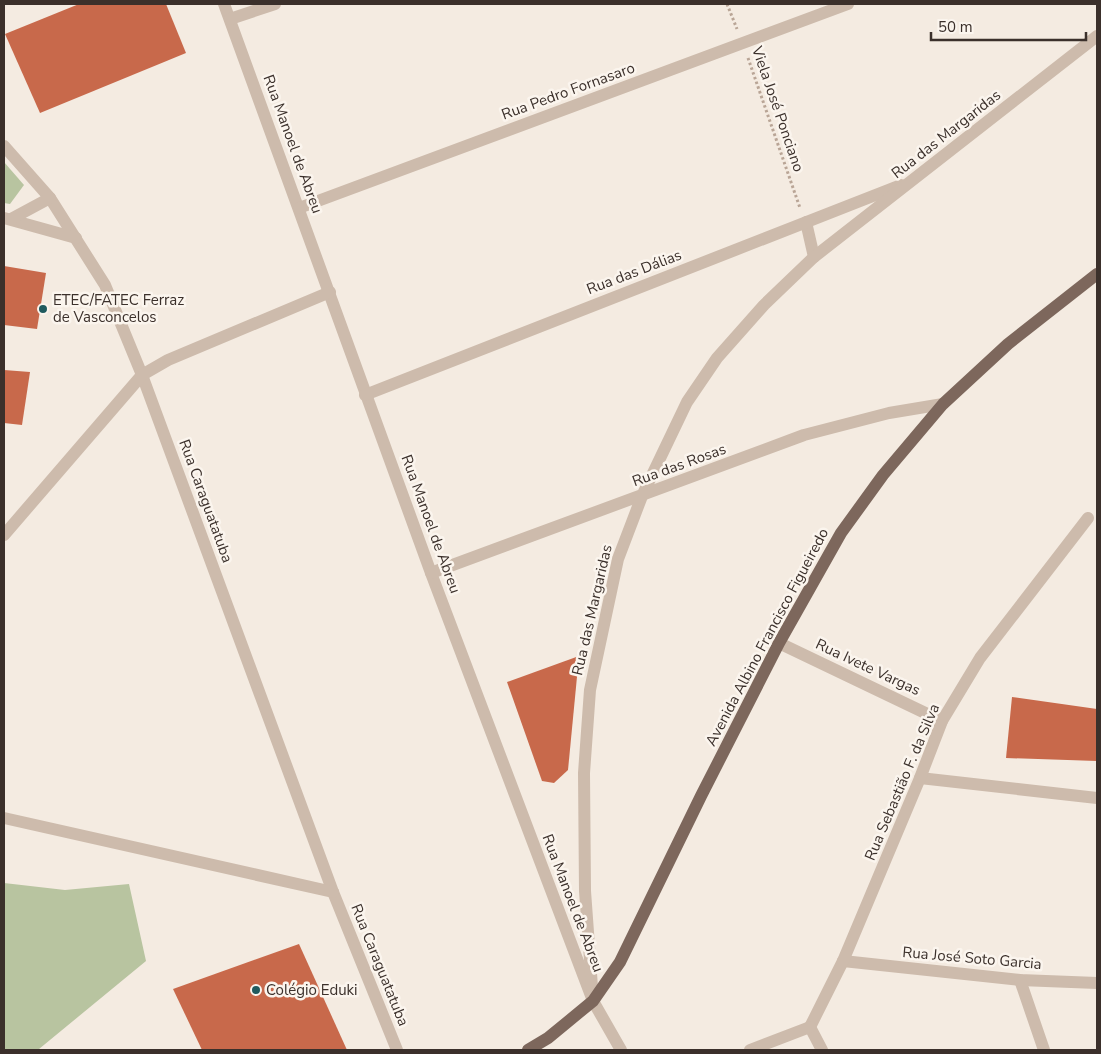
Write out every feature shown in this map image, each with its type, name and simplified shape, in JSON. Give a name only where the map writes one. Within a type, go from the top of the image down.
[{"type":"main road","name":"Avenida Albino Francisco Figueiredo","points":[[528,1050],[548,1038],[593,1001],[620,962],[705,788],[779,643],[841,533],[883,475],[943,404],[1008,344],[1097,274]]},
{"type":"street","name":"Rua Manoel de Abreu","points":[[224,4],[330,292],[365,395],[593,1001],[621,1050]]},
{"type":"street","points":[[230,20],[275,4]]},
{"type":"street","name":"Rua Pedro Fornasaro","points":[[299,208],[848,4]]},
{"type":"street","name":"Rua das Margaridas","points":[[593,1001],[584,891],[584,773],[590,690],[618,560],[642,496],[687,402],[716,358],[764,305],[814,257],[1097,36]]},
{"type":"street","name":"Rua Caraguatatuba","points":[[4,146],[50,198],[105,285],[142,375],[333,892],[397,1050]]},
{"type":"street","name":"Rua das Dálias","points":[[365,395],[914,180]]},
{"type":"street","points":[[7,218],[50,198]]},
{"type":"street","points":[[7,218],[76,238]]},
{"type":"street","points":[[806,222],[814,257]]},
{"type":"street","points":[[4,535],[142,375],[168,360],[330,292]]},
{"type":"street","name":"Rua das Rosas","points":[[431,573],[804,435],[889,413],[943,404]]},
{"type":"street","name":"Rua Sebastião F. da Silva","points":[[810,1027],[843,962],[942,721],[980,658],[1088,518]]},
{"type":"street","name":"Rua Ivete Vargas","points":[[779,643],[942,721]]},
{"type":"street","points":[[920,778],[1097,798]]},
{"type":"street","name":"Rua Caraguatatuba","points":[[4,818],[333,892]]},
{"type":"street","name":"Rua José Soto Garcia","points":[[843,962],[1020,980],[1097,983]]},
{"type":"street","points":[[1020,980],[1044,1050]]},
{"type":"street","points":[[750,1050],[810,1027],[822,1050]]},
{"type":"path","name":"Viela José Ponciano","points":[[727,4],[806,222]]},
{"type":"green space","points":[[4,162],[24,185],[10,204],[4,203]]},
{"type":"green space","points":[[4,883],[65,890],[129,884],[146,961],[36,1050],[4,1050]]},
{"type":"building","points":[[79,4],[166,4],[186,53],[40,113],[5,34]]},
{"type":"building","points":[[4,266],[46,273],[37,329],[4,325]]},
{"type":"building","points":[[4,370],[30,372],[22,425],[4,423]]},
{"type":"building","points":[[579,656],[568,770],[554,783],[542,781],[507,682]]},
{"type":"building","points":[[1012,697],[1097,709],[1097,761],[1006,758]]},
{"type":"building","name":"Colégio Eduki","points":[[299,944],[347,1050],[202,1050],[173,989]]},
{"type":"place","name":"ETEC/FATEC Ferraz de Vasconcelos","points":[[43,309]]},
{"type":"place","name":"Colégio Eduki","points":[[256,990]]}]
